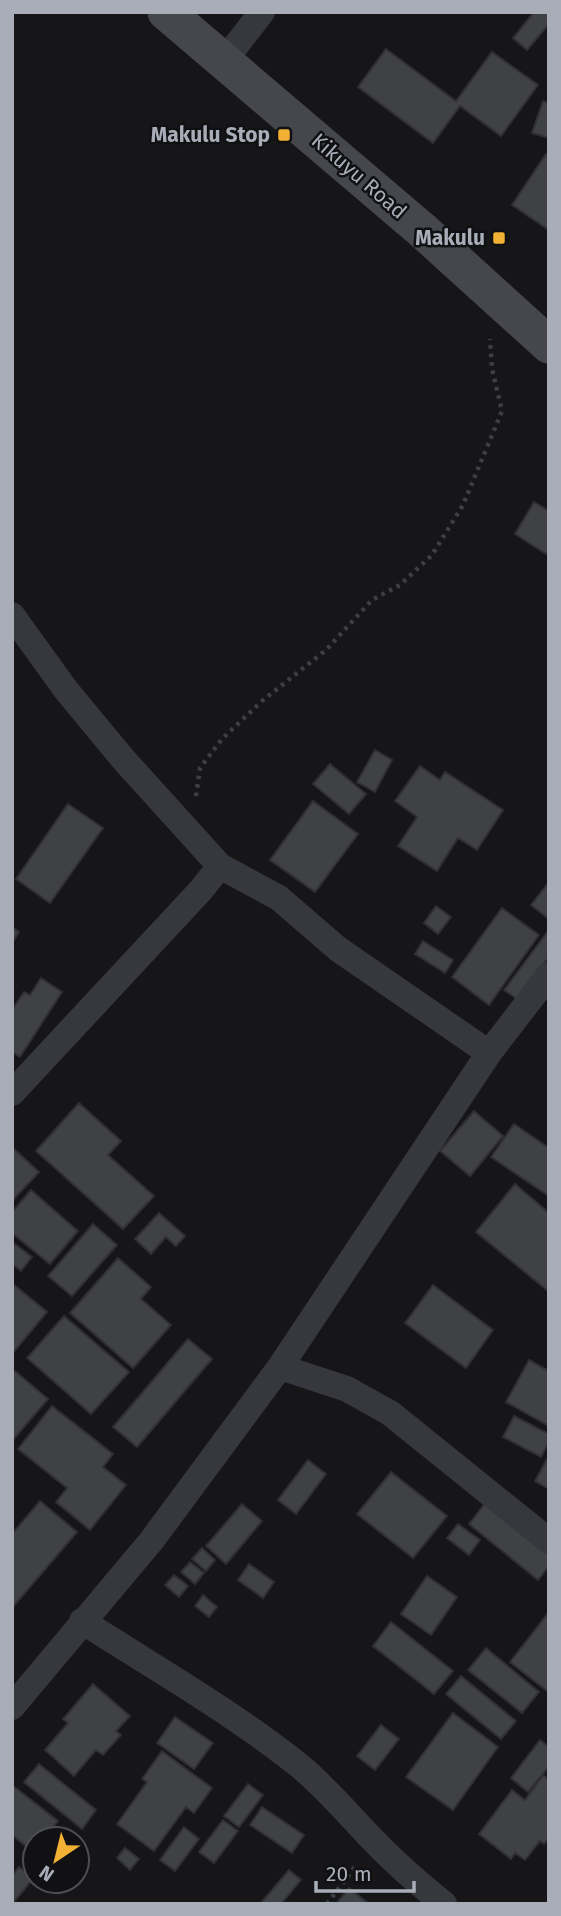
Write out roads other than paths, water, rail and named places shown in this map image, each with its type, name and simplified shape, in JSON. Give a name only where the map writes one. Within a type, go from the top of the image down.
[{"type":"main road","name":"Kikuyu Road","points":[[166,12],[422,230],[549,345]]},
{"type":"street","points":[[224,61],[262,12]]},
{"type":"street","points":[[12,615],[66,690],[99,730],[220,866],[279,898],[338,949],[489,1054]]},
{"type":"street","points":[[12,1093],[201,890],[220,866]]},
{"type":"street","points":[[12,1707],[152,1540],[280,1367],[489,1054],[549,975]]},
{"type":"street","points":[[280,1367],[347,1389],[390,1413],[549,1541]]},
{"type":"street","points":[[82,1621],[252,1731],[300,1766],[337,1800],[372,1839],[444,1904]]},
{"type":"place","name":"Makulu Stop","points":[[284,135]]},
{"type":"place","name":"Makulu","points":[[499,238]]}]
